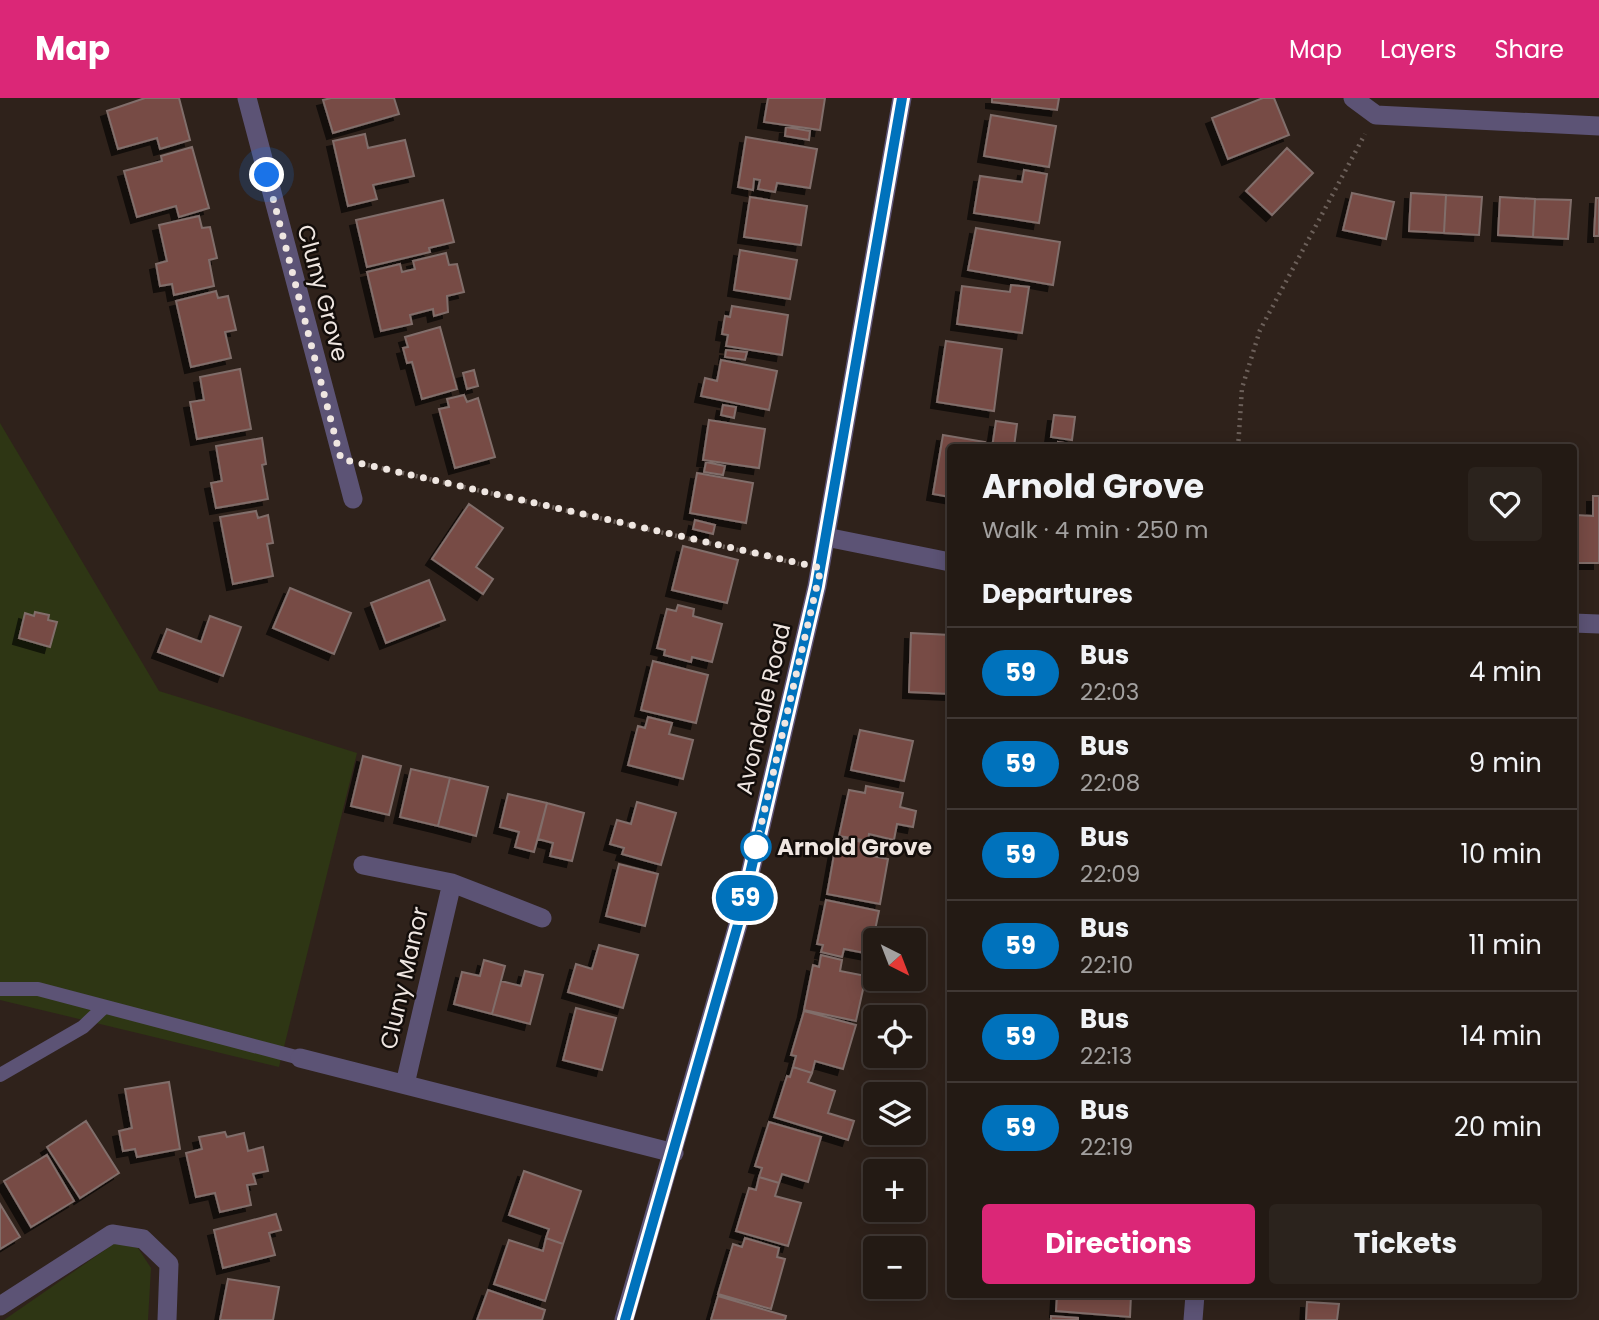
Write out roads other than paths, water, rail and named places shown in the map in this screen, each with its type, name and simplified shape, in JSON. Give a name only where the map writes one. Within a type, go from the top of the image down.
[{"type":"street","name":"Cluny Grove","points":[[247,98],[353,499]]},
{"type":"street","name":"Avondale Road","points":[[624,1320],[739,921],[821,568],[902,98]]},
{"type":"street","points":[[1353,98],[1376,114],[1599,125]]},
{"type":"street","points":[[826,537],[947,561]]},
{"type":"street","points":[[1577,623],[1599,624]]},
{"type":"street","name":"Cluny Manor","points":[[363,865],[452,883],[542,918]]},
{"type":"street","name":"Cluny Manor","points":[[405,1084],[452,883]]},
{"type":"street","points":[[300,1058],[674,1153]]},
{"type":"street","points":[[0,1306],[112,1234],[143,1240],[169,1264],[167,1320]]},
{"type":"street","points":[[1193,1320],[1195,1298]]},
{"type":"lane","points":[[0,989],[38,989],[300,1058]]},
{"type":"lane","points":[[0,1075],[83,1027],[103,1008]]},
{"type":"place","name":"Arnold Grove","points":[[756,847]]}]
